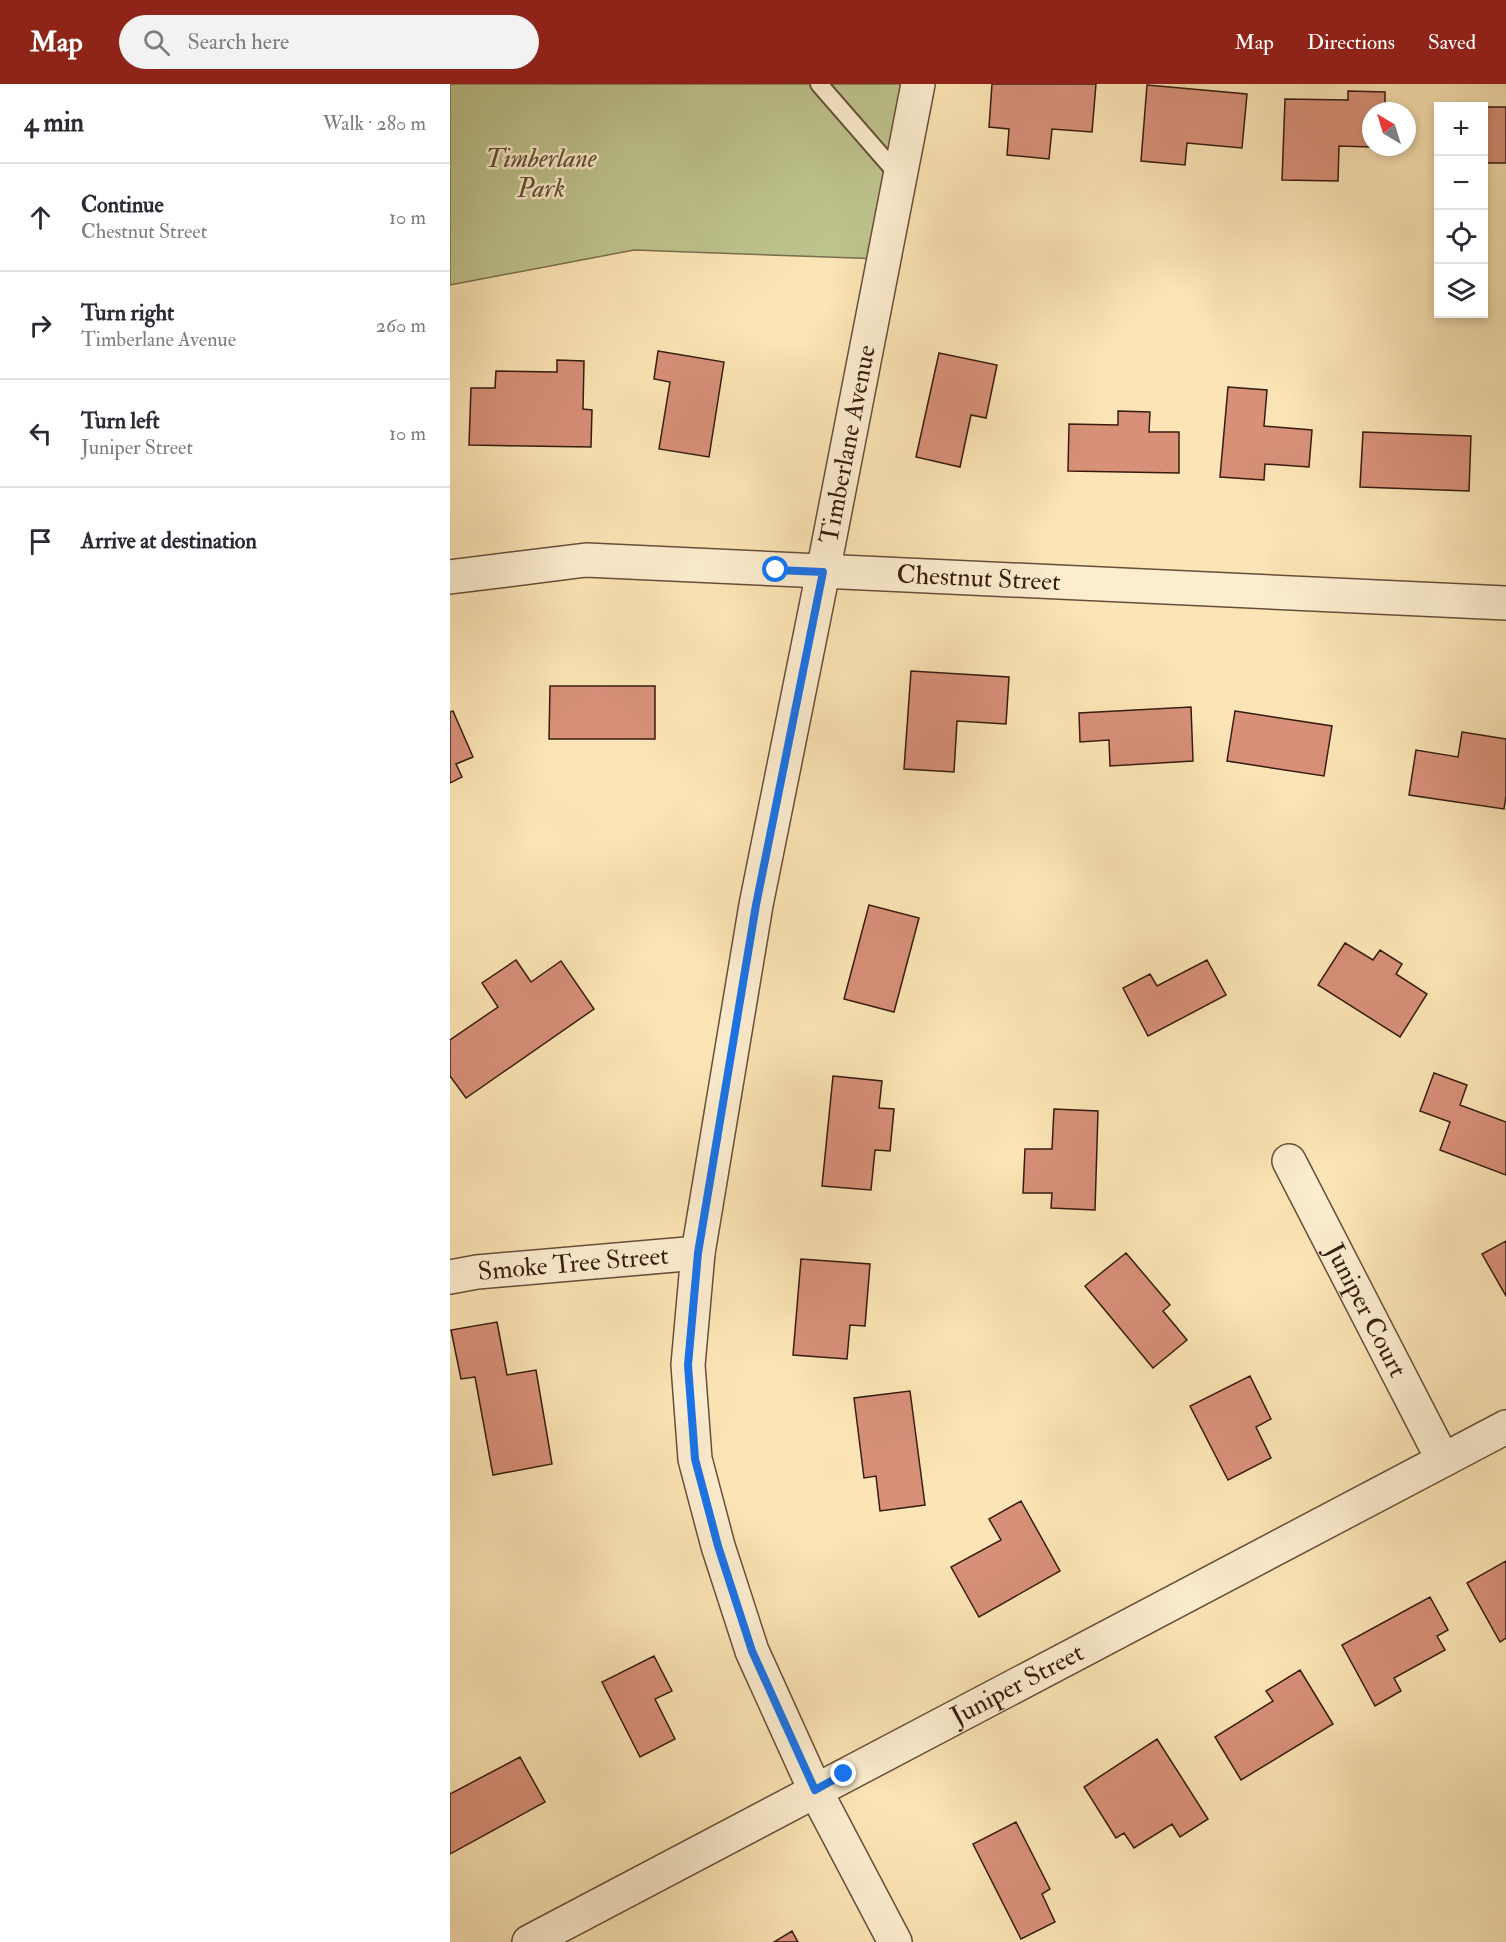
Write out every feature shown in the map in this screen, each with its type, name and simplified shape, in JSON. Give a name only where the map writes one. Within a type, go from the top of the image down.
[{"type":"street","name":"Timberlane Avenue","points":[[895,1942],[815,1790],[752,1651],[718,1546],[695,1459],[688,1365],[698,1253],[756,905],[918,84]]},
{"type":"street","name":"Chestnut Street","points":[[450,577],[586,560],[1506,603]]},
{"type":"street","name":"Juniper Court","points":[[1289,1161],[1443,1460]]},
{"type":"street","name":"Smoke Tree Street","points":[[450,1277],[477,1272],[698,1253]]},
{"type":"street","name":"Juniper Street","points":[[529,1942],[1506,1427]]},
{"type":"lane","points":[[819,84],[900,177]]},
{"type":"green space","name":"Timberlane Park","points":[[450,84],[910,84],[883,259],[634,250],[450,285]]},
{"type":"building","points":[[992,84],[1096,84],[1092,132],[1052,129],[1049,159],[1007,155],[1009,129],[989,127]]},
{"type":"building","points":[[1147,85],[1247,94],[1242,148],[1187,143],[1185,165],[1141,161]]},
{"type":"building","points":[[1348,91],[1385,92],[1385,102],[1362,102],[1362,147],[1339,146],[1338,181],[1282,180],[1285,99],[1348,100]]},
{"type":"building","points":[[1488,107],[1506,107],[1506,163],[1488,163]]},
{"type":"building","points":[[658,351],[724,362],[709,457],[659,449],[670,382],[654,379]]},
{"type":"building","points":[[939,353],[997,365],[986,418],[971,415],[960,467],[916,457]]},
{"type":"building","points":[[557,360],[584,361],[583,409],[592,410],[591,447],[469,445],[471,388],[495,388],[496,371],[557,372]]},
{"type":"building","points":[[1228,387],[1267,390],[1264,426],[1312,430],[1309,467],[1265,464],[1264,480],[1220,477]]},
{"type":"building","points":[[1118,411],[1150,412],[1149,432],[1179,432],[1179,473],[1068,471],[1069,424],[1118,425]]},
{"type":"building","points":[[1363,432],[1471,436],[1469,491],[1360,487]]},
{"type":"building","points":[[911,671],[1009,677],[1006,724],[957,721],[954,772],[904,769]]},
{"type":"building","points":[[550,686],[655,686],[655,739],[549,739]]},
{"type":"building","points":[[1191,707],[1193,761],[1110,766],[1109,740],[1080,742],[1079,713]]},
{"type":"building","points":[[453,711],[473,757],[456,764],[462,777],[450,783],[450,712]]},
{"type":"building","points":[[1235,711],[1332,726],[1324,776],[1227,761]]},
{"type":"building","points":[[1462,732],[1506,739],[1504,809],[1409,795],[1416,750],[1458,757]]},
{"type":"building","points":[[869,905],[919,918],[894,1012],[844,999]]},
{"type":"building","points":[[1345,943],[1373,960],[1380,950],[1402,964],[1396,974],[1427,994],[1400,1037],[1318,985]]},
{"type":"building","points":[[516,960],[531,982],[561,961],[594,1009],[466,1098],[450,1076],[450,1040],[498,1007],[482,983]]},
{"type":"building","points":[[1207,960],[1226,995],[1148,1036],[1123,988],[1150,974],[1157,986]]},
{"type":"building","points":[[1434,1073],[1467,1085],[1460,1105],[1506,1122],[1506,1175],[1440,1150],[1450,1122],[1420,1111]]},
{"type":"building","points":[[833,1076],[882,1081],[879,1108],[894,1109],[890,1151],[875,1150],[871,1190],[822,1186]]},
{"type":"building","points":[[1054,1109],[1098,1111],[1095,1210],[1051,1208],[1052,1193],[1023,1193],[1025,1149],[1052,1149]]},
{"type":"building","points":[[1506,1241],[1506,1296],[1482,1254]]},
{"type":"building","points":[[1126,1253],[1170,1305],[1163,1311],[1187,1340],[1153,1368],[1085,1286]]},
{"type":"building","points":[[801,1259],[870,1264],[865,1326],[850,1325],[847,1359],[793,1355]]},
{"type":"building","points":[[497,1322],[507,1375],[536,1370],[552,1464],[493,1475],[475,1377],[461,1379],[451,1330]]},
{"type":"building","points":[[1250,1376],[1271,1419],[1256,1427],[1271,1458],[1228,1480],[1190,1406]]},
{"type":"building","points":[[910,1391],[925,1505],[880,1511],[876,1476],[864,1478],[854,1398]]},
{"type":"building","points":[[1021,1501],[1060,1571],[979,1617],[951,1567],[1001,1540],[989,1519]]},
{"type":"building","points":[[1506,1561],[1506,1638],[1500,1642],[1467,1583]]},
{"type":"building","points":[[1430,1597],[1448,1630],[1437,1636],[1445,1650],[1394,1678],[1401,1691],[1375,1706],[1342,1645]]},
{"type":"building","points":[[654,1656],[672,1691],[655,1699],[675,1739],[640,1757],[602,1682]]},
{"type":"building","points":[[1300,1670],[1333,1724],[1241,1780],[1215,1737],[1273,1701],[1266,1691]]},
{"type":"building","points":[[1157,1739],[1208,1819],[1180,1837],[1172,1824],[1134,1848],[1124,1833],[1116,1838],[1084,1787]]},
{"type":"building","points":[[520,1757],[545,1802],[450,1854],[450,1794]]},
{"type":"building","points":[[1016,1822],[1050,1889],[1042,1894],[1055,1922],[1021,1939],[973,1844]]},
{"type":"building","points":[[792,1931],[798,1942],[774,1942]]},
{"type":"route","points":[[776,570],[823,572],[756,905],[698,1253],[688,1365],[695,1459],[718,1546],[752,1651],[815,1790],[844,1774]]}]
